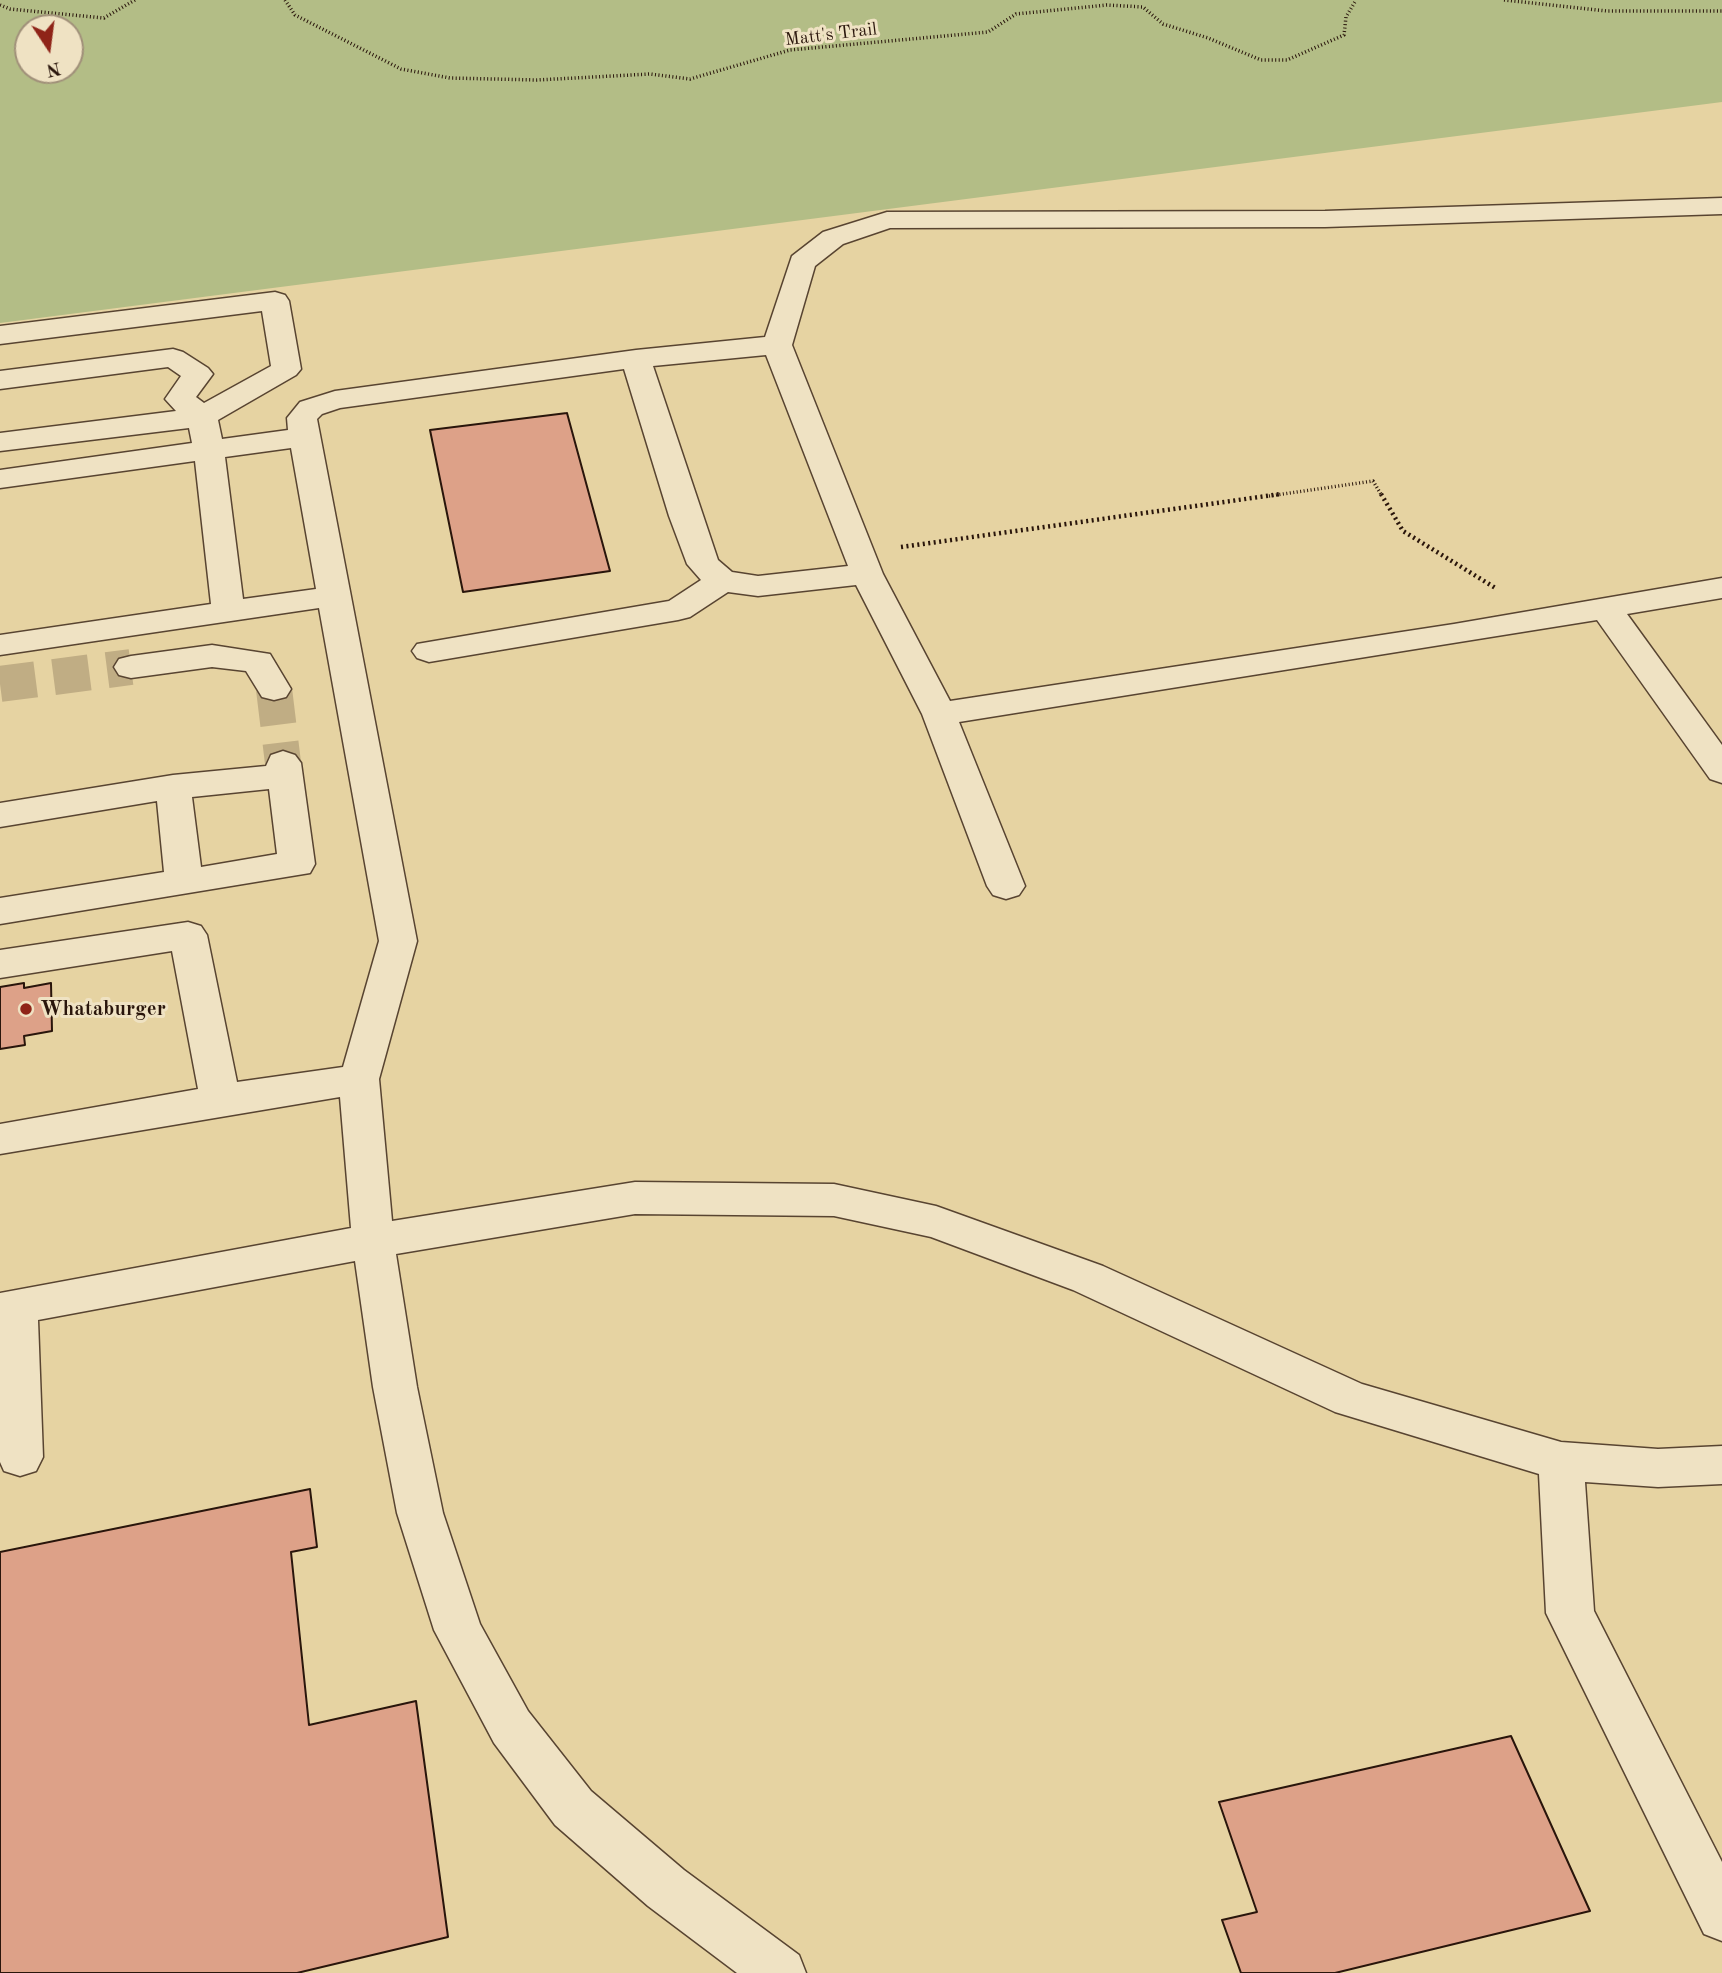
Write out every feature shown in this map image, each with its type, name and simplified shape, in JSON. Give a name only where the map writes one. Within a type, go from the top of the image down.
[{"type":"street","points":[[1006,886],[939,715],[863,563],[777,345],[802,262],[833,237],[887,220],[1325,219],[1722,206]]},
{"type":"street","points":[[0,335],[275,302],[286,369],[206,433],[0,480]]},
{"type":"street","points":[[771,1970],[666,1888],[573,1808],[511,1727],[458,1630],[420,1513],[395,1387],[373,1241],[359,1079],[398,941],[302,418],[311,408],[335,400],[636,359],[777,345]]},
{"type":"street","points":[[0,380],[173,358],[198,374],[180,400],[206,433],[228,612]]},
{"type":"street","points":[[636,359],[689,528],[704,564],[722,582]]},
{"type":"street","points":[[0,442],[206,433],[304,437]]},
{"type":"street","points":[[429,651],[677,610],[722,582],[758,586],[863,563]]},
{"type":"street","points":[[939,715],[1722,588]]},
{"type":"street","points":[[0,645],[336,596]]},
{"type":"street","points":[[1605,607],[1722,772]]},
{"type":"street","points":[[131,667],[212,656],[258,662],[274,689]]},
{"type":"street","points":[[0,815],[284,769],[297,864],[0,911]]},
{"type":"street","points":[[173,787],[184,882]]},
{"type":"street","points":[[0,964],[188,935],[219,1100]]},
{"type":"street","points":[[0,1139],[219,1100],[359,1079]]},
{"type":"street","points":[[20,1457],[8,1308],[373,1241],[635,1198],[834,1200],[948,1227],[1088,1278],[1351,1399],[1561,1461],[1657,1468],[1722,1465]]},
{"type":"street","points":[[1561,1461],[1570,1613],[1722,1916]]},
{"type":"path","points":[[0,5],[10,9],[104,18],[135,0]]},
{"type":"path","name":"Matt's Trail","points":[[285,0],[295,15],[401,69],[450,78],[537,80],[650,74],[690,79],[790,50],[988,32],[1016,14],[1107,5],[1143,7],[1163,24],[1208,38],[1261,60],[1287,60],[1344,35],[1346,17],[1356,0]]},
{"type":"path","points":[[1504,0],[1607,11],[1722,11]]},
{"type":"path","points":[[863,563],[1374,481],[1403,531],[1449,557],[1541,619]]},
{"type":"green space","points":[[0,0],[1722,0],[1722,102],[0,323]]},
{"type":"building","points":[[567,413],[610,571],[463,592],[430,430]]},
{"type":"building","name":"Whataburger","points":[[24,983],[24,988],[51,983],[52,1031],[24,1036],[25,1045],[0,1049],[0,987]]},
{"type":"building","points":[[310,1489],[317,1547],[291,1552],[309,1725],[416,1701],[448,1937],[297,1973],[0,1973],[0,1552]]},
{"type":"building","points":[[1511,1736],[1590,1911],[1335,1973],[1241,1973],[1222,1920],[1257,1912],[1219,1802]]},
{"type":"tunnel","points":[[0,684],[131,667]]},
{"type":"tunnel","points":[[274,689],[283,763]]},
{"type":"place","name":"Whataburger","points":[[26,1009]]}]
